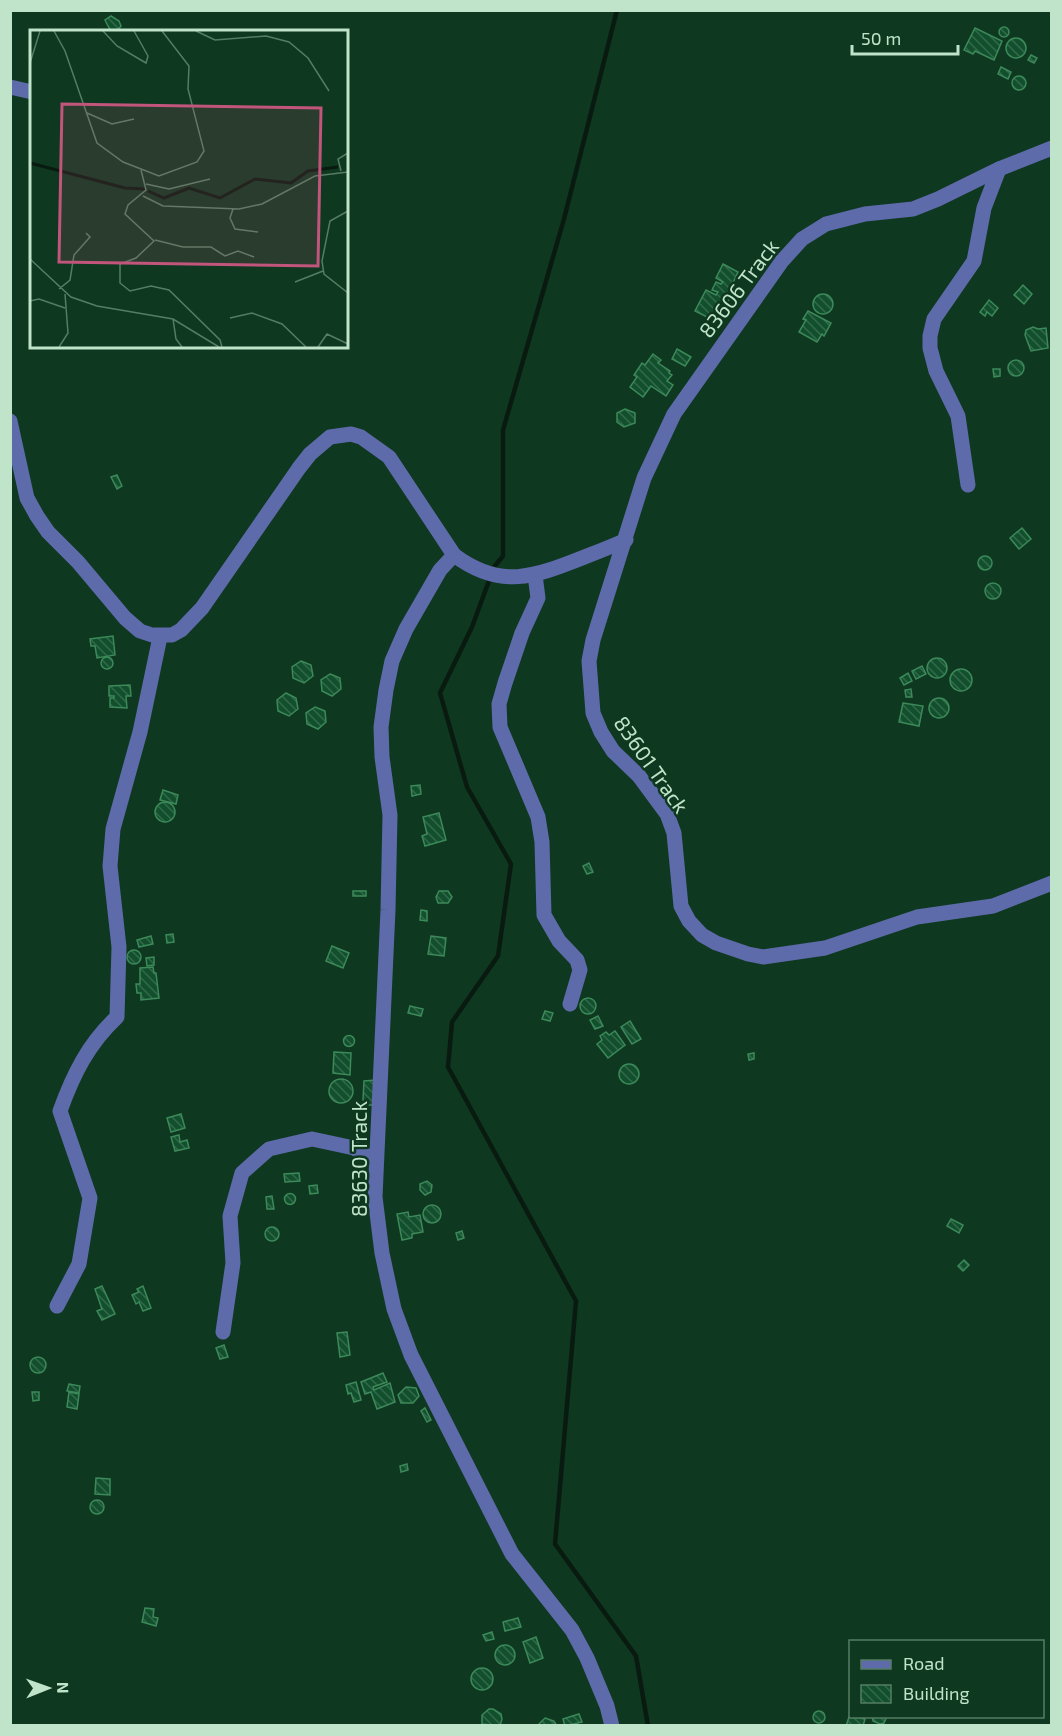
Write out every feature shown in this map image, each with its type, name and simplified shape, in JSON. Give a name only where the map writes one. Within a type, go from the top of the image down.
[{"type":"street","points":[[10,87],[30,92]]},
{"type":"street","name":"83606 Track","points":[[626,540],[644,478],[674,414],[782,261],[802,239],[826,224],[843,218],[912,209],[938,199],[999,168],[1052,148]]},
{"type":"street","points":[[968,485],[958,416],[936,371],[930,348],[930,336],[934,319],[974,261],[984,208],[999,168]]},
{"type":"street","points":[[10,421],[27,498],[48,532],[78,562],[125,618],[140,631],[160,637],[172,635],[181,630],[202,608],[299,468],[310,454],[330,437],[351,434],[362,437],[389,457],[454,555],[470,567],[489,574],[513,578],[535,575],[626,540]]},
{"type":"street","name":"83601 Track","points":[[626,540],[593,640],[589,661],[593,713],[601,732],[614,751],[639,776],[667,814],[674,833],[681,906],[689,921],[702,935],[716,943],[763,957],[825,948],[917,917],[993,906],[1052,883]]},
{"type":"street","name":"83630 Track","points":[[454,555],[440,570],[406,629],[392,661],[381,728],[382,757],[390,815],[375,1197],[382,1253],[393,1310],[411,1355],[512,1554],[572,1630],[587,1658],[607,1706],[612,1725]]},
{"type":"street","points":[[535,575],[538,598],[522,633],[504,683],[499,704],[500,727],[538,817],[542,842],[544,915],[559,941],[577,960],[580,970],[570,1004]]},
{"type":"street","points":[[57,1306],[80,1264],[90,1198],[60,1111],[74,1073],[102,1031],[117,1017],[119,947],[110,866],[113,829],[140,732],[160,637]]},
{"type":"street","points":[[223,1332],[233,1263],[230,1216],[242,1173],[269,1149],[312,1139],[354,1148],[376,1161]]},
{"type":"building","points":[[111,16],[119,21],[121,26],[118,30],[110,30],[105,20]]},
{"type":"building","points":[[1004,27],[1009,32],[1004,37],[999,32]]},
{"type":"building","points":[[975,28],[1002,41],[994,60],[975,51],[973,54],[964,50]]},
{"type":"building","points":[[1016,38],[1023,41],[1026,48],[1023,55],[1016,58],[1009,55],[1006,48],[1009,41]]},
{"type":"building","points":[[1031,55],[1037,58],[1034,63],[1028,60]]},
{"type":"building","points":[[1001,67],[1011,72],[1008,79],[998,74]]},
{"type":"building","points":[[1019,76],[1024,78],[1026,83],[1024,88],[1019,90],[1014,88],[1012,83],[1014,78]]},
{"type":"building","points":[[773,244],[779,247],[776,253],[770,250]]},
{"type":"building","points":[[723,264],[738,272],[732,285],[737,288],[717,317],[713,315],[711,319],[695,311],[706,290],[716,295],[718,292],[712,290],[716,282],[721,284],[723,282],[716,278]]},
{"type":"building","points":[[1023,285],[1032,294],[1024,304],[1014,295]]},
{"type":"building","points":[[823,294],[830,297],[833,304],[830,311],[823,314],[816,311],[813,304],[816,297]]},
{"type":"building","points":[[989,300],[998,308],[992,316],[987,312],[985,316],[980,312]]},
{"type":"building","points":[[808,311],[831,323],[824,336],[822,334],[817,342],[799,332]]},
{"type":"building","points":[[1033,327],[1046,328],[1048,348],[1031,351],[1025,335],[1026,330]]},
{"type":"building","points":[[677,349],[691,357],[685,366],[672,359]]},
{"type":"building","points":[[653,354],[661,360],[658,363],[670,371],[672,375],[667,381],[673,385],[666,396],[651,386],[643,397],[630,387],[642,363],[645,365]]},
{"type":"building","points":[[1013,360],[1019,360],[1024,368],[1022,374],[1013,376],[1008,371],[1008,365]]},
{"type":"building","points":[[993,369],[1000,369],[1000,376],[994,377]]},
{"type":"building","points":[[625,409],[635,413],[635,423],[624,427],[617,422],[617,413]]},
{"type":"building","points":[[117,475],[122,486],[117,489],[111,477]]},
{"type":"building","points":[[1022,528],[1031,539],[1019,549],[1010,538]]},
{"type":"building","points":[[982,556],[988,556],[992,563],[988,570],[982,570],[978,566],[978,560]]},
{"type":"building","points":[[993,583],[999,585],[1001,591],[999,597],[993,599],[987,597],[985,591],[987,585]]},
{"type":"building","points":[[113,636],[115,655],[97,658],[95,646],[91,646],[90,639]]},
{"type":"building","points":[[109,657],[113,663],[109,669],[105,669],[101,661]]},
{"type":"building","points":[[937,658],[944,661],[947,668],[944,675],[937,678],[930,675],[927,668],[930,661]]},
{"type":"building","points":[[301,661],[311,665],[313,676],[304,683],[293,678],[292,667]]},
{"type":"building","points":[[922,666],[926,674],[916,679],[912,671]]},
{"type":"building","points":[[961,669],[969,672],[972,680],[969,688],[961,691],[953,688],[950,680],[953,672]]},
{"type":"building","points":[[908,673],[912,681],[904,685],[900,678]]},
{"type":"building","points":[[330,674],[340,678],[341,689],[332,696],[322,691],[321,680]]},
{"type":"building","points":[[130,685],[131,696],[126,696],[127,708],[110,707],[110,698],[114,696],[109,696],[109,686]]},
{"type":"building","points":[[911,689],[912,697],[906,697],[905,690]]},
{"type":"building","points":[[286,693],[296,698],[298,709],[289,716],[278,711],[277,700]]},
{"type":"building","points":[[939,698],[946,701],[949,708],[946,715],[939,718],[932,715],[929,708],[932,701]]},
{"type":"building","points":[[903,703],[923,706],[919,726],[899,722]]},
{"type":"building","points":[[315,707],[325,711],[326,722],[318,729],[307,724],[306,713]]},
{"type":"building","points":[[420,785],[421,794],[412,796],[411,786]]},
{"type":"building","points":[[163,790],[178,795],[176,804],[160,800]]},
{"type":"building","points":[[165,802],[172,805],[175,812],[172,819],[165,822],[158,819],[155,812],[158,805]]},
{"type":"building","points":[[439,813],[446,840],[425,846],[422,836],[427,834],[423,817]]},
{"type":"building","points":[[589,863],[593,872],[587,874],[583,866]]},
{"type":"building","points":[[353,891],[366,891],[366,896],[353,896]]},
{"type":"building","points":[[439,891],[448,891],[452,897],[448,903],[438,903],[436,897]]},
{"type":"building","points":[[421,910],[427,911],[427,921],[420,920]]},
{"type":"building","points":[[173,934],[174,942],[167,943],[166,935]]},
{"type":"building","points":[[151,936],[153,944],[139,947],[137,940]]},
{"type":"building","points":[[431,936],[446,938],[444,956],[428,954]]},
{"type":"building","points":[[332,946],[349,953],[343,968],[326,961]]},
{"type":"building","points":[[131,950],[137,950],[141,957],[137,964],[131,964],[127,960],[127,954]]},
{"type":"building","points":[[154,957],[154,965],[147,966],[146,958]]},
{"type":"building","points":[[153,967],[156,973],[159,998],[141,1000],[141,993],[137,993],[136,984],[140,984],[140,968]]},
{"type":"building","points":[[588,998],[594,1000],[596,1006],[594,1012],[588,1014],[582,1012],[580,1006],[582,1000]]},
{"type":"building","points":[[410,1006],[423,1009],[421,1016],[408,1013]]},
{"type":"building","points":[[545,1011],[553,1013],[550,1021],[542,1019]]},
{"type":"building","points":[[598,1016],[603,1026],[595,1029],[590,1020]]},
{"type":"building","points":[[630,1021],[641,1039],[632,1044],[621,1027]]},
{"type":"building","points":[[615,1031],[625,1045],[608,1058],[597,1044],[602,1040],[600,1036],[606,1032],[609,1035]]},
{"type":"building","points":[[349,1036],[353,1037],[353,1045],[349,1046],[345,1045],[344,1041],[345,1037]]},
{"type":"building","points":[[334,1052],[351,1053],[350,1075],[333,1073]]},
{"type":"building","points":[[754,1053],[754,1059],[749,1060],[748,1054]]},
{"type":"building","points":[[629,1064],[636,1067],[639,1074],[636,1081],[629,1084],[622,1081],[619,1074],[622,1067]]},
{"type":"building","points":[[341,1079],[349,1083],[353,1091],[349,1099],[341,1103],[333,1099],[329,1091],[333,1083]]},
{"type":"building","points":[[376,1080],[373,1105],[369,1105],[363,1100],[364,1081]]},
{"type":"building","points":[[181,1114],[185,1128],[171,1132],[167,1118]]},
{"type":"building","points":[[179,1135],[180,1142],[187,1140],[189,1148],[175,1151],[171,1137]]},
{"type":"building","points":[[299,1173],[300,1181],[285,1182],[284,1174]]},
{"type":"building","points":[[427,1181],[432,1185],[431,1192],[425,1195],[420,1190],[420,1184]]},
{"type":"building","points":[[317,1185],[318,1193],[310,1194],[309,1186]]},
{"type":"building","points":[[290,1194],[294,1195],[294,1203],[290,1204],[286,1203],[285,1199],[286,1195]]},
{"type":"building","points":[[272,1196],[274,1209],[267,1209],[266,1197]]},
{"type":"building","points":[[432,1205],[438,1208],[441,1214],[438,1220],[432,1223],[426,1220],[423,1214],[426,1208]]},
{"type":"building","points":[[408,1212],[409,1217],[420,1215],[423,1232],[412,1234],[412,1238],[402,1240],[397,1214]]},
{"type":"building","points":[[951,1219],[963,1225],[959,1233],[947,1226]]},
{"type":"building","points":[[272,1227],[277,1229],[279,1234],[277,1239],[272,1241],[267,1239],[265,1234],[267,1229]]},
{"type":"building","points":[[462,1231],[464,1238],[458,1240],[456,1233]]},
{"type":"building","points":[[964,1260],[969,1265],[963,1271],[958,1266]]},
{"type":"building","points":[[102,1286],[115,1314],[102,1320],[97,1311],[102,1309],[95,1289]]},
{"type":"building","points":[[143,1286],[151,1308],[143,1311],[139,1302],[136,1304],[132,1295],[139,1292],[137,1289]]},
{"type":"building","points":[[347,1332],[350,1355],[340,1357],[337,1333]]},
{"type":"building","points":[[224,1345],[228,1357],[220,1359],[216,1348]]},
{"type":"building","points":[[38,1357],[44,1359],[46,1365],[44,1371],[38,1373],[32,1371],[30,1365],[32,1359]]},
{"type":"building","points":[[383,1373],[387,1382],[373,1387],[374,1390],[390,1383],[395,1402],[377,1409],[371,1392],[365,1394],[361,1382]]},
{"type":"building","points":[[356,1382],[361,1400],[354,1402],[351,1393],[348,1394],[346,1385]]},
{"type":"building","points":[[69,1384],[80,1386],[79,1393],[67,1391]]},
{"type":"building","points":[[406,1387],[416,1388],[419,1396],[413,1403],[401,1403],[398,1395]]},
{"type":"building","points":[[32,1392],[39,1392],[39,1400],[33,1401]]},
{"type":"building","points":[[69,1392],[79,1394],[77,1409],[67,1407]]},
{"type":"building","points":[[425,1408],[431,1420],[427,1422],[421,1411]]},
{"type":"building","points":[[407,1464],[408,1470],[401,1472],[400,1466]]},
{"type":"building","points":[[96,1478],[110,1479],[110,1495],[95,1494]]},
{"type":"building","points":[[97,1500],[102,1502],[104,1507],[102,1512],[97,1514],[92,1512],[90,1507],[92,1502]]},
{"type":"building","points":[[145,1608],[154,1609],[153,1617],[158,1618],[156,1626],[142,1622]]},
{"type":"building","points":[[518,1618],[521,1627],[505,1631],[503,1622]]},
{"type":"building","points":[[492,1632],[494,1639],[486,1641],[483,1635]]},
{"type":"building","points":[[536,1637],[543,1658],[530,1663],[523,1642]]},
{"type":"building","points":[[505,1645],[512,1648],[515,1655],[512,1662],[505,1665],[498,1662],[495,1655],[498,1648]]},
{"type":"building","points":[[482,1668],[490,1671],[493,1679],[490,1687],[482,1690],[474,1687],[471,1679],[474,1671]]},
{"type":"building","points":[[489,1709],[501,1714],[500,1726],[482,1724],[482,1715]]},
{"type":"building","points":[[819,1711],[825,1717],[819,1723],[813,1717]]},
{"type":"building","points":[[579,1714],[582,1722],[565,1726],[563,1719]]},
{"type":"building","points":[[849,1717],[865,1719],[863,1726],[846,1726]]},
{"type":"building","points":[[545,1718],[554,1721],[557,1726],[537,1726]]},
{"type":"building","points":[[872,1718],[886,1718],[884,1723],[880,1724],[873,1721]]},
{"type":"waterway","points":[[494,567],[503,556],[503,430],[564,219],[617,10]]},
{"type":"waterway","points":[[490,578],[472,627],[440,693],[467,787],[511,864],[498,956],[452,1022],[448,1067],[576,1301],[555,1544],[636,1656],[648,1726]]}]
